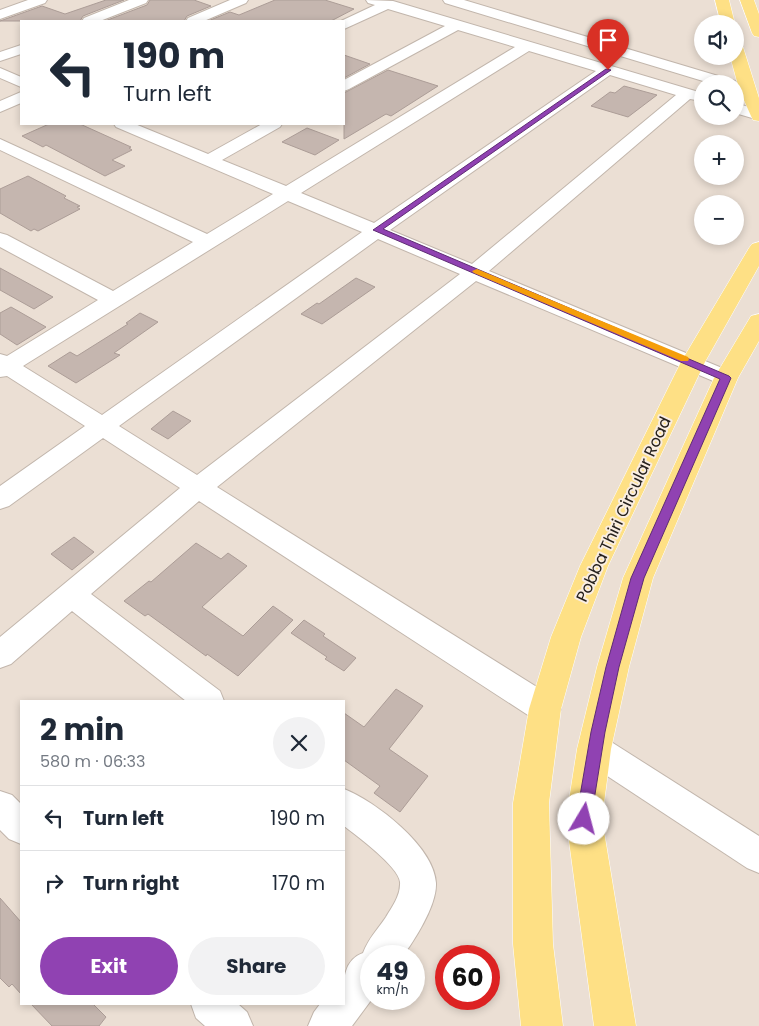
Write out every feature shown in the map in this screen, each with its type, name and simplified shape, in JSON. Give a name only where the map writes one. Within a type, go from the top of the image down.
[{"type":"main road","points":[[722,0],[726,15]]},
{"type":"main road","points":[[752,6],[759,33]]},
{"type":"main road","points":[[744,92],[759,115]]},
{"type":"main road","name":"Pobba Thiri Circular Road","points":[[542,1026],[533,944],[531,802],[545,709],[566,637],[594,566],[692,362],[759,248]]},
{"type":"main road","points":[[615,1026],[584,819],[594,749],[613,667],[638,578],[726,378],[759,321]]},
{"type":"street","points":[[0,15],[40,0]]},
{"type":"street","points":[[91,20],[141,0]]},
{"type":"street","points":[[195,20],[241,0]]},
{"type":"street","points":[[373,0],[694,96]]},
{"type":"street","points":[[450,0],[700,75]]},
{"type":"street","points":[[345,25],[388,4]]},
{"type":"street","points":[[498,14],[514,4]]},
{"type":"street","points":[[345,85],[456,25]]},
{"type":"street","points":[[527,46],[2,366],[102,426],[545,709]]},
{"type":"street","points":[[0,57],[20,48]]},
{"type":"street","points":[[0,499],[377,230],[608,70]]},
{"type":"street","points":[[0,73],[20,82]]},
{"type":"street","points":[[0,107],[20,97]]},
{"type":"street","points":[[0,655],[199,488],[476,271],[694,97]]},
{"type":"street","points":[[744,111],[759,115]]},
{"type":"street","points":[[130,125],[726,378]]},
{"type":"street","points":[[209,160],[272,125]]},
{"type":"street","points":[[0,144],[208,242]]},
{"type":"street","points":[[0,239],[113,300]]},
{"type":"street","points":[[71,595],[208,700]]},
{"type":"street","points":[[594,749],[759,856]]},
{"type":"street","points":[[345,806],[394,844],[409,862],[418,880],[417,892],[408,914],[387,945]]},
{"type":"street","points":[[0,807],[20,826]]},
{"type":"street","points":[[345,1003],[360,983]]},
{"type":"street","points":[[211,1005],[234,1026]]},
{"type":"street","points":[[328,1026],[344,1005]]},
{"type":"building","points":[[106,0],[124,0],[83,16],[81,20],[0,21],[42,6],[65,14]]},
{"type":"building","points":[[150,0],[194,0],[211,6],[187,16],[185,20],[108,20],[147,5]]},
{"type":"building","points":[[275,0],[325,0],[354,9],[333,20],[210,20],[230,12],[239,15]]},
{"type":"building","points":[[345,55],[370,64],[345,77]]},
{"type":"building","points":[[388,70],[438,86],[391,116],[386,114],[344,139],[345,92]]},
{"type":"building","points":[[624,86],[657,95],[628,117],[591,106],[610,92],[615,93]]},
{"type":"building","points":[[47,125],[82,125],[131,147],[129,148],[132,150],[112,160],[125,166],[105,176],[46,145],[43,147],[22,136]]},
{"type":"building","points":[[307,128],[339,140],[315,155],[282,142]]},
{"type":"building","points":[[28,176],[66,196],[64,198],[80,206],[77,207],[80,209],[38,231],[34,229],[31,231],[0,213],[0,189]]},
{"type":"building","points":[[0,268],[53,297],[34,309],[0,290]]},
{"type":"building","points":[[356,278],[375,287],[322,324],[301,314],[317,303],[319,304]]},
{"type":"building","points":[[11,307],[46,327],[17,345],[0,334],[0,313]]},
{"type":"building","points":[[140,313],[158,322],[114,353],[120,355],[76,383],[48,366],[70,352],[77,356],[128,324],[126,323]]},
{"type":"building","points":[[173,411],[191,421],[168,439],[151,429]]},
{"type":"building","points":[[74,537],[94,552],[72,570],[51,554]]},
{"type":"building","points":[[196,543],[221,559],[228,553],[247,566],[202,607],[243,636],[273,606],[293,620],[238,676],[207,654],[206,656],[148,614],[145,616],[124,601],[149,581],[151,582]]},
{"type":"building","points":[[304,620],[325,634],[323,636],[356,658],[344,671],[291,633]]},
{"type":"building","points":[[396,689],[423,706],[389,749],[428,776],[400,812],[374,793],[380,786],[345,761],[345,714],[364,727]]},
{"type":"building","points":[[0,898],[20,921],[20,993],[12,984],[9,987],[0,978]]},
{"type":"building","points":[[32,1005],[94,1005],[106,1017],[99,1026],[52,1026]]},
{"type":"slow traffic","points":[[477,271],[684,359]]},
{"type":"route","points":[[584,819],[594,749],[613,667],[638,578],[726,378],[377,230],[608,70]]}]
